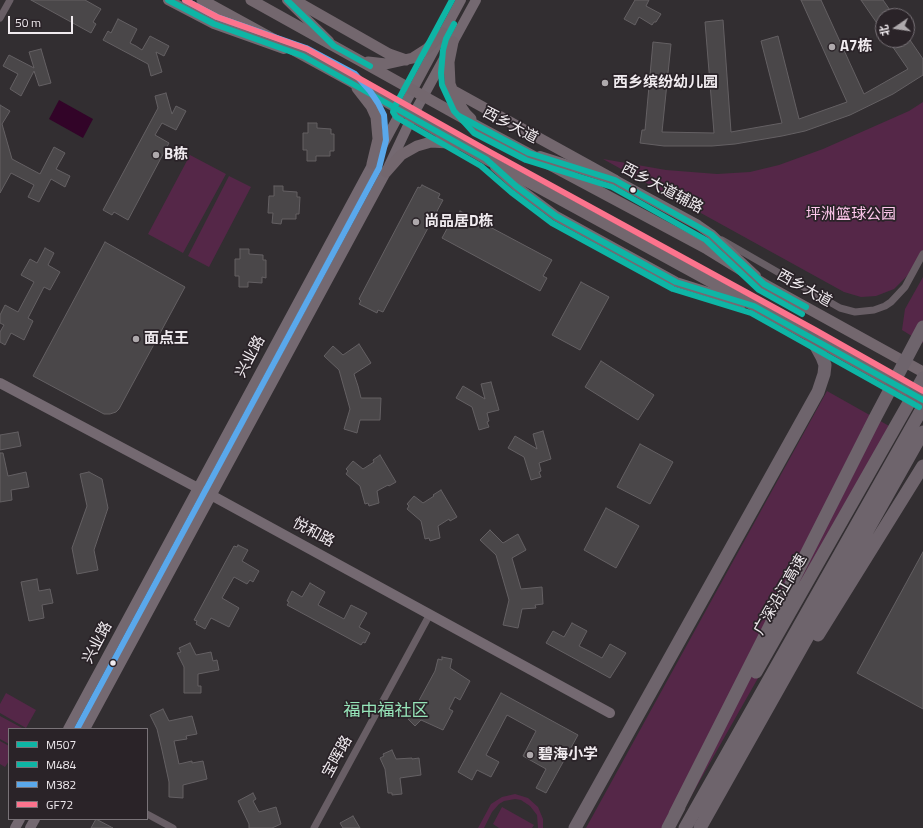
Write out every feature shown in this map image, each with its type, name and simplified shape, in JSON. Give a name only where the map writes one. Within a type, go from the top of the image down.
[{"type":"highway","points":[[675,814],[874,420],[923,327]]},
{"type":"highway","points":[[575,828],[818,392],[824,374],[825,365],[811,337]]},
{"type":"highway","name":"广深沿江高速","points":[[668,828],[923,378]]},
{"type":"highway","points":[[685,828],[923,407]]},
{"type":"highway","points":[[700,828],[923,432]]},
{"type":"highway","points":[[700,828],[923,466]]},
{"type":"main road","points":[[168,0],[214,24],[302,56]]},
{"type":"main road","points":[[202,0],[923,400]]},
{"type":"main road","name":"西乡大道","points":[[251,0],[479,127],[707,249],[764,284],[923,372]]},
{"type":"main road","points":[[287,0],[334,46]]},
{"type":"main road","points":[[294,0],[389,54],[406,60]]},
{"type":"main road","name":"兴业路","points":[[69,728],[461,0]]},
{"type":"main road","name":"兴业路","points":[[86,728],[386,172],[412,117],[476,0]]},
{"type":"main road","points":[[355,58],[378,64],[406,60],[413,58],[427,49],[443,33]]},
{"type":"main road","points":[[454,42],[449,62],[452,90],[466,114],[479,127]]},
{"type":"main road","points":[[350,81],[364,96],[376,117],[378,139],[372,164]]},
{"type":"main road","points":[[452,90],[615,180]]},
{"type":"main road","points":[[386,172],[407,150],[423,144],[440,142],[468,148]]},
{"type":"main road","name":"西乡大道辅路","points":[[529,153],[615,180],[711,234],[764,284]]},
{"type":"main road","points":[[486,158],[516,186],[556,216],[676,282],[754,306]]},
{"type":"main road","name":"悦和路","points":[[0,383],[211,495],[610,713]]},
{"type":"street","points":[[0,18],[10,0]]},
{"type":"street","name":"西乡大道辅路","points":[[711,234],[846,310],[855,312],[866,312],[885,306],[891,302],[905,287],[923,254]]},
{"type":"street","name":"宝晖路","points":[[314,828],[430,614]]},
{"type":"street","points":[[148,815],[173,828]]},
{"type":"green space","name":"坪洲篮球公园","points":[[923,102],[923,252],[914,269],[894,289],[876,296],[861,297],[844,292],[603,159],[666,170],[717,174],[750,172],[779,165],[823,149],[909,111]]},
{"type":"green space","points":[[190,155],[226,174],[183,253],[148,234]]},
{"type":"green space","points":[[229,176],[251,187],[209,267],[188,256]]},
{"type":"green space","points":[[923,277],[923,343],[902,330],[905,309]]},
{"type":"green space","points":[[827,391],[898,431],[673,828],[586,828]]},
{"type":"green space","points":[[6,693],[36,710],[26,728],[0,713],[0,704]]},
{"type":"green space","points":[[0,716],[22,728],[8,728],[8,743],[0,739]]},
{"type":"green space","points":[[0,741],[8,745],[8,762],[5,767],[0,764]]},
{"type":"green space","points":[[515,794],[528,798],[538,807],[543,819],[543,828],[538,828],[537,815],[530,806],[521,800],[515,799],[504,801],[499,804],[492,812],[484,828],[478,828],[491,804],[502,797]]},
{"type":"green space","points":[[502,807],[534,825],[532,828],[499,828],[493,824]]},
{"type":"shaded area","points":[[59,100],[93,119],[83,138],[49,119]]},
{"type":"building","points":[[31,0],[85,0],[101,9],[93,22],[96,24],[91,33]]},
{"type":"building","points":[[635,0],[649,0],[646,6],[661,14],[656,22],[652,25],[639,17],[635,25],[624,19]]},
{"type":"building","points":[[801,0],[821,0],[864,94],[908,69],[894,48],[915,47],[923,59],[923,75],[893,94],[850,115],[805,131],[735,144],[712,146],[664,146],[640,143],[642,130],[645,130],[653,42],[671,44],[662,132],[714,133],[705,22],[723,20],[731,132],[782,123],[761,41],[778,36],[799,119],[847,102]]},
{"type":"building","points":[[861,0],[883,0],[888,8],[875,8],[875,20]]},
{"type":"building","points":[[118,19],[137,29],[130,43],[142,50],[150,36],[169,46],[164,56],[156,52],[162,72],[151,76],[148,64],[103,40],[108,31],[111,33]]},
{"type":"building","points":[[41,49],[51,83],[39,86],[34,71],[21,96],[10,89],[18,74],[3,66],[9,55],[34,68],[29,52]]},
{"type":"building","name":"B栋","points":[[166,93],[172,114],[176,106],[186,111],[176,130],[162,123],[155,135],[169,143],[128,220],[114,212],[112,215],[103,210],[158,108],[155,96]]},
{"type":"building","points":[[0,105],[10,111],[2,124],[12,159],[40,174],[54,147],[65,153],[56,169],[70,176],[65,187],[51,179],[39,202],[28,197],[34,185],[11,173],[0,193]]},
{"type":"building","points":[[308,123],[317,123],[317,128],[331,129],[331,134],[334,134],[334,151],[330,151],[330,156],[316,156],[316,161],[307,161],[307,150],[303,150],[303,133],[308,133]]},
{"type":"building","points":[[422,185],[440,194],[438,198],[443,200],[383,312],[378,310],[377,313],[359,304],[361,301],[359,299],[418,187],[420,188]]},
{"type":"building","points":[[274,186],[283,186],[283,191],[297,192],[297,197],[300,197],[299,214],[296,214],[296,219],[282,219],[281,224],[272,223],[273,213],[268,213],[269,196],[274,196]]},
{"type":"building","points":[[460,211],[552,260],[543,276],[547,278],[540,291],[442,238],[449,225],[452,227]]},
{"type":"building","points":[[105,242],[185,287],[119,409],[110,414],[104,414],[33,376]]},
{"type":"building","points":[[45,248],[54,253],[48,265],[60,272],[50,290],[44,287],[28,318],[33,321],[24,340],[11,333],[5,345],[0,342],[0,332],[4,325],[0,323],[0,315],[5,305],[18,312],[34,282],[21,275],[30,259],[37,263]]},
{"type":"building","points":[[240,249],[249,249],[249,254],[263,255],[263,260],[266,260],[266,278],[262,277],[262,283],[248,282],[248,287],[239,287],[239,276],[235,276],[235,259],[240,259]]},
{"type":"building","points":[[581,282],[609,297],[580,350],[552,335]]},
{"type":"building","points":[[359,344],[371,363],[354,374],[361,398],[381,398],[380,420],[360,420],[357,433],[344,429],[350,409],[339,370],[324,356],[333,346],[343,355]]},
{"type":"building","points":[[601,361],[654,395],[638,420],[585,387]]},
{"type":"building","points":[[491,382],[499,410],[487,413],[489,421],[487,422],[489,427],[479,430],[472,407],[456,398],[463,386],[485,399],[481,384]]},
{"type":"building","points":[[543,431],[551,459],[539,463],[541,471],[539,472],[541,477],[531,480],[524,457],[508,448],[515,436],[537,449],[533,434]]},
{"type":"building","points":[[18,432],[21,446],[0,450],[0,435]]},
{"type":"building","points":[[640,444],[673,462],[650,504],[617,487]]},
{"type":"building","points":[[0,453],[3,453],[8,476],[26,472],[29,487],[11,490],[12,500],[0,502]]},
{"type":"building","points":[[380,455],[396,482],[377,491],[379,503],[369,506],[368,503],[365,504],[360,486],[346,474],[348,471],[346,469],[353,461],[363,469],[374,462],[373,460]]},
{"type":"building","points":[[89,472],[102,479],[108,508],[94,550],[98,570],[77,574],[72,548],[87,506],[80,474]]},
{"type":"building","points":[[441,490],[457,517],[450,521],[449,519],[438,526],[440,538],[430,541],[429,538],[425,539],[421,521],[407,509],[409,506],[407,504],[414,496],[423,503]]},
{"type":"building","points":[[606,508],[639,526],[616,568],[584,550]]},
{"type":"building","points":[[490,530],[503,543],[518,534],[526,550],[512,558],[521,589],[542,587],[543,604],[535,605],[536,608],[522,609],[518,628],[503,625],[509,600],[496,555],[480,540]]},
{"type":"building","points":[[238,545],[248,550],[242,561],[259,571],[253,582],[250,580],[247,584],[234,577],[222,598],[239,608],[229,627],[211,618],[205,629],[196,624],[197,621],[194,620],[234,546],[237,547]]},
{"type":"building","points":[[923,552],[923,709],[857,673]]},
{"type":"building","points":[[37,579],[39,591],[50,589],[53,603],[42,605],[44,618],[29,621],[21,582]]},
{"type":"building","points":[[310,583],[325,592],[318,605],[344,619],[351,605],[367,613],[359,627],[370,633],[365,643],[363,642],[361,645],[287,605],[289,602],[287,601],[292,591],[302,597]]},
{"type":"building","points":[[572,623],[587,631],[579,646],[602,658],[610,644],[626,653],[610,678],[546,643],[553,631],[564,637]]},
{"type":"building","points":[[190,643],[196,655],[211,652],[213,661],[217,660],[219,670],[198,674],[198,686],[201,686],[201,693],[184,693],[184,667],[177,653],[181,652],[179,648]]},
{"type":"building","points":[[442,657],[452,659],[450,668],[470,681],[460,700],[455,697],[449,709],[453,711],[443,730],[421,720],[415,726],[408,719],[410,718],[407,714],[416,706],[435,671],[438,659],[442,660]]},
{"type":"building","points":[[501,693],[578,735],[546,793],[536,788],[546,769],[523,756],[536,731],[507,715],[486,755],[499,762],[491,777],[477,770],[472,780],[458,772]]},
{"type":"building","points":[[163,709],[169,721],[192,716],[197,734],[186,736],[187,739],[174,741],[179,764],[192,761],[192,763],[203,761],[207,779],[183,785],[183,798],[169,797],[169,782],[162,750],[157,729],[150,715]]},
{"type":"building","points":[[392,750],[396,759],[419,758],[421,775],[400,778],[402,794],[392,795],[392,793],[388,793],[385,769],[380,758],[384,756],[383,754]]},
{"type":"building","points":[[253,793],[256,799],[253,801],[259,812],[276,807],[281,824],[272,828],[249,828],[249,824],[238,801]]},
{"type":"building","points":[[353,816],[360,828],[343,828],[340,823]]},
{"type":"building","points":[[95,820],[98,820],[113,828],[91,828]]},
{"type":"transit line","name":"M507","points":[[168,0],[214,24],[303,56],[486,159],[516,186],[556,216],[676,282],[754,306],[923,400]]},
{"type":"transit line","name":"M382","points":[[78,728],[379,168],[386,140],[384,115],[370,91],[355,74],[306,48],[217,17],[185,0]]},
{"type":"transit line","name":"GF72","points":[[185,0],[217,17],[307,49],[490,152],[815,330],[923,391]]},
{"type":"transit line","name":"M507","points":[[287,0],[334,46],[370,66]]},
{"type":"transit line","name":"M484","points":[[452,0],[394,108],[393,112],[396,117],[481,166],[511,192],[552,223],[673,289],[751,313],[919,407]]},
{"type":"transit line","name":"M484","points":[[454,24],[446,39],[443,50],[441,73],[442,85],[454,111],[474,133],[526,160],[612,187],[706,240],[759,290],[802,314]]},
{"type":"transit line","name":"M507","points":[[459,116],[529,153],[615,180],[711,234],[764,284],[806,307]]},
{"type":"place","name":"A7栋","points":[[832,47]]},
{"type":"place","name":"西乡缤纷幼儿园","points":[[605,83]]},
{"type":"place","name":"B栋","points":[[156,155]]},
{"type":"place","name":"尚品居D栋","points":[[416,222]]},
{"type":"place","name":"面点王","points":[[136,339]]},
{"type":"place","name":"碧海小学","points":[[530,755]]},
{"type":"district","name":"福中福社区","points":[[386,712]]}]
